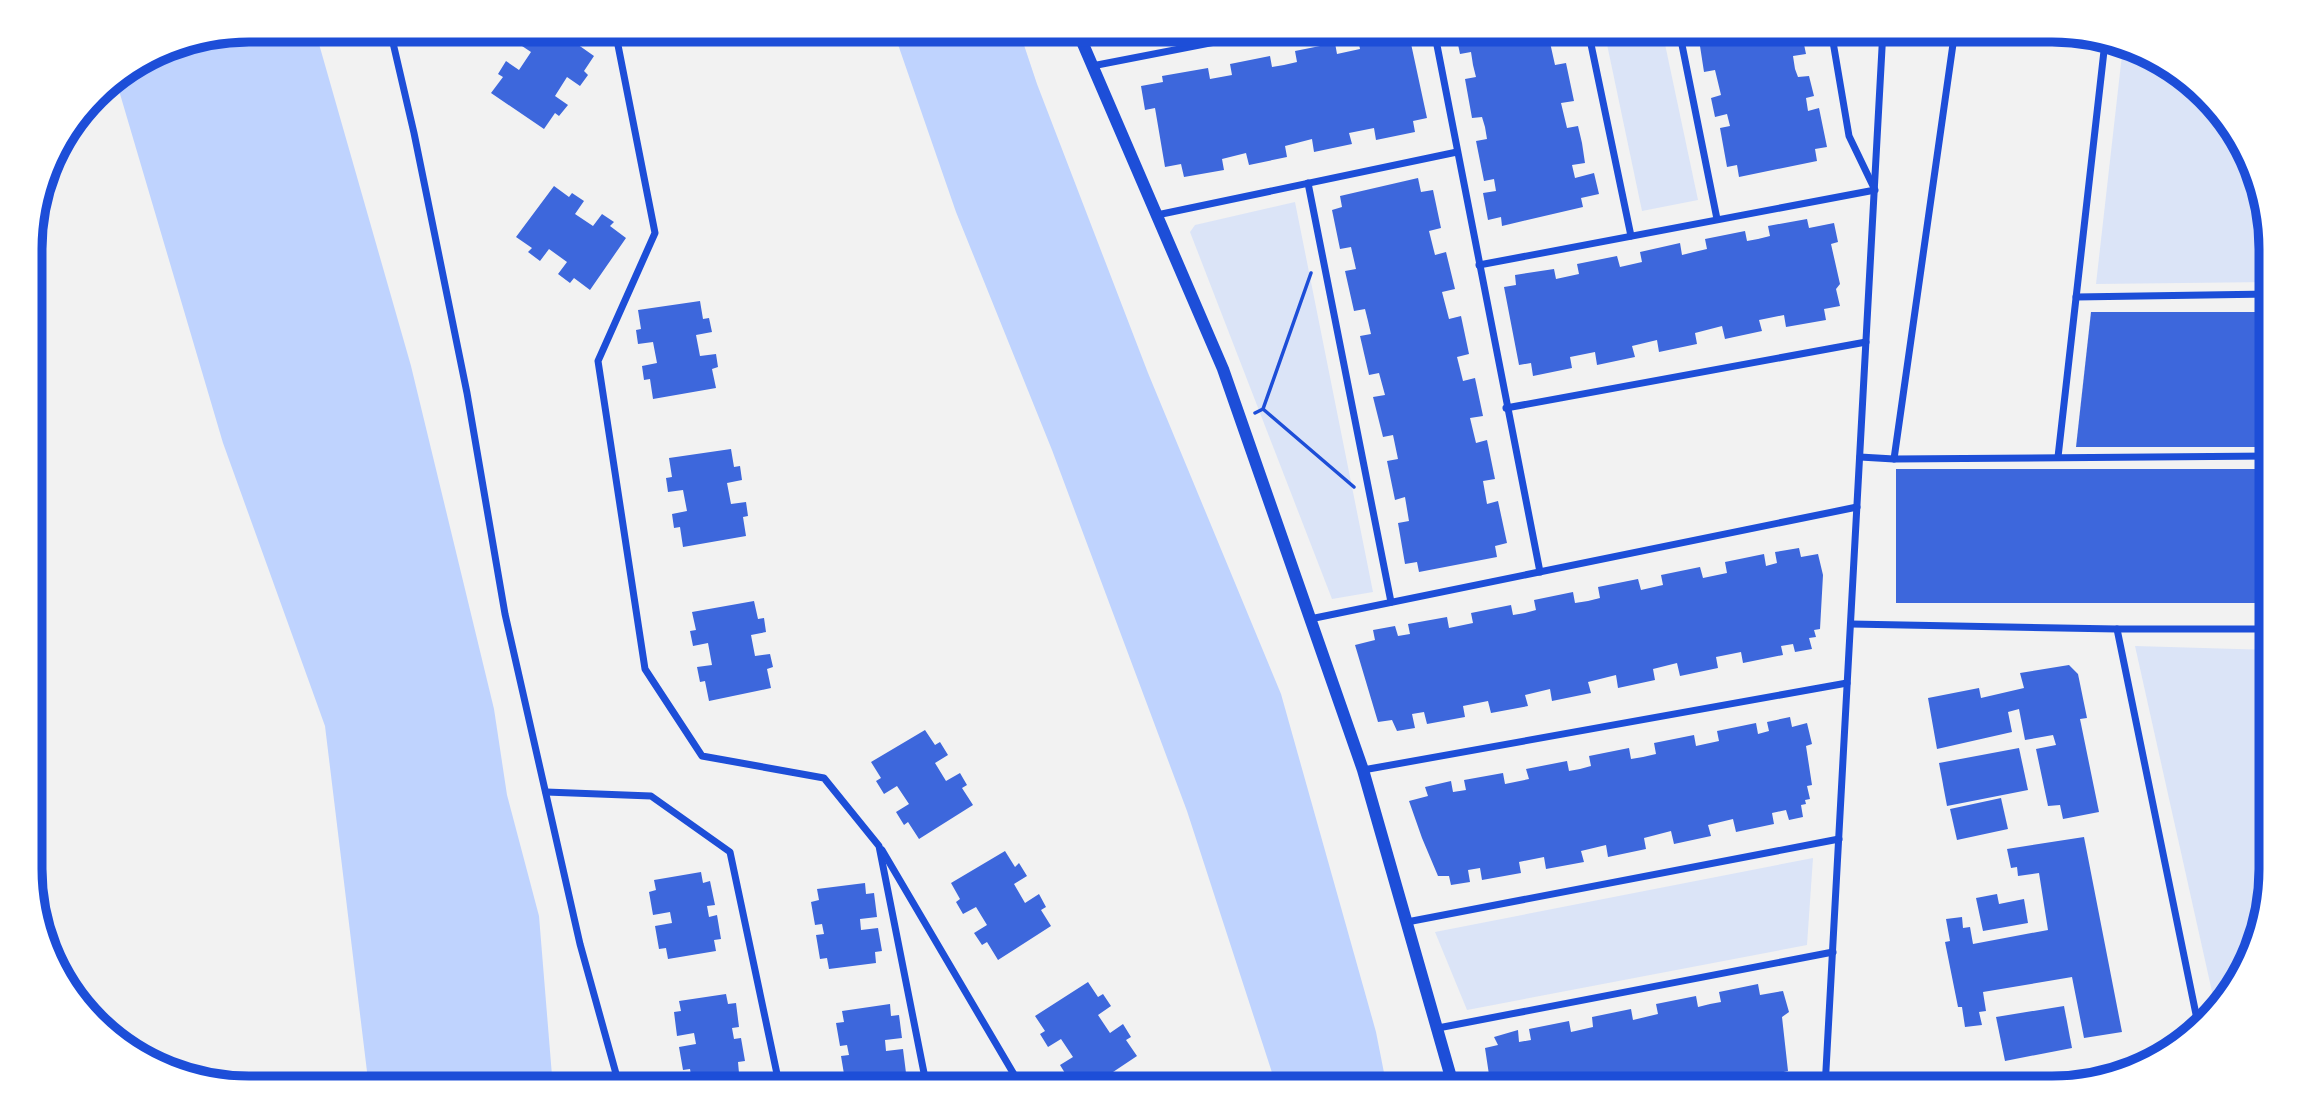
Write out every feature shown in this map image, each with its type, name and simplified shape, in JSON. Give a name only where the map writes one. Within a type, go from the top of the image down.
[{"type":"street","points":[[393,42],[467,393],[505,614],[580,944],[617,1076]]},
{"type":"street","points":[[617,42],[655,233],[598,361],[645,669],[702,756],[824,778],[879,846],[1015,1076]]},
{"type":"street","points":[[1082,42],[1223,369],[1363,770],[1451,1076]]},
{"type":"street","points":[[1092,66],[1215,42]]},
{"type":"street","points":[[1436,42],[1540,572]]},
{"type":"street","points":[[1591,42],[1631,236]]},
{"type":"street","points":[[1681,42],[1717,219]]},
{"type":"street","points":[[1833,42],[1849,135],[1875,190]]},
{"type":"street","points":[[1826,1076],[1882,42]]},
{"type":"street","points":[[1894,459],[1953,42]]},
{"type":"street","points":[[2058,457],[2104,49]]},
{"type":"street","points":[[1156,215],[1457,152]]},
{"type":"street","points":[[1308,183],[1391,602]]},
{"type":"street","points":[[1479,265],[1875,190]]},
{"type":"street","points":[[2076,297],[2259,294]]},
{"type":"street","points":[[1506,408],[1866,342]]},
{"type":"street","points":[[1860,457],[2259,456]]},
{"type":"street","points":[[1310,619],[1857,507]]},
{"type":"street","points":[[1851,624],[2259,629]]},
{"type":"street","points":[[2117,629],[2196,1018]]},
{"type":"street","points":[[1363,770],[1847,683]]},
{"type":"street","points":[[546,792],[651,796],[730,852],[777,1076]]},
{"type":"street","points":[[1407,922],[1839,839]]},
{"type":"street","points":[[879,846],[925,1076]]},
{"type":"street","points":[[1438,1028],[1833,952]]},
{"type":"path","points":[[1320,245],[1263,409],[1371,502]]},
{"type":"shaded area","points":[[1607,42],[1665,42],[1698,200],[1642,211]]},
{"type":"shaded area","points":[[2122,54],[2144,63],[2189,93],[2216,123],[2231,145],[2252,195],[2257,222],[2259,282],[2096,284]]},
{"type":"shaded area","points":[[1295,202],[1373,592],[1332,599],[1190,232],[1195,225]]},
{"type":"shaded area","points":[[2135,646],[2259,650],[2259,883],[2248,936],[2238,961],[2214,998]]},
{"type":"shaded area","points":[[1813,858],[1807,945],[1467,1010],[1435,932]]},
{"type":"water","points":[[235,42],[318,42],[411,366],[494,709],[507,795],[539,916],[552,1076],[368,1076],[325,726],[223,443],[118,88],[145,70],[195,49]]},
{"type":"water","points":[[897,42],[1023,42],[1148,373],[1281,694],[1376,1032],[1385,1076],[1273,1076],[1187,811],[1052,450],[956,212]]},
{"type":"building","points":[[574,42],[594,56],[584,71],[588,75],[580,86],[567,77],[555,96],[568,105],[559,116],[555,113],[544,129],[491,93],[503,77],[498,74],[506,61],[519,70],[531,52],[519,44]]},
{"type":"building","points":[[1359,42],[1411,42],[1427,118],[1413,121],[1415,132],[1376,140],[1374,128],[1349,133],[1352,144],[1314,152],[1312,139],[1285,146],[1287,157],[1249,165],[1246,153],[1222,159],[1224,170],[1184,177],[1181,164],[1165,167],[1155,108],[1145,110],[1141,86],[1163,82],[1162,76],[1208,68],[1210,79],[1232,75],[1230,64],[1270,56],[1272,67],[1284,65],[1297,62],[1295,51],[1335,43],[1337,54],[1360,49]]},
{"type":"building","points":[[1458,42],[1550,42],[1555,65],[1566,63],[1574,101],[1561,103],[1567,128],[1578,126],[1582,143],[1585,163],[1572,165],[1575,178],[1594,173],[1599,194],[1581,198],[1583,207],[1502,226],[1501,217],[1488,220],[1483,193],[1496,191],[1494,179],[1484,181],[1476,141],[1487,139],[1482,117],[1472,118],[1465,79],[1476,77],[1471,52],[1460,54]]},
{"type":"building","points":[[1699,42],[1804,42],[1806,54],[1793,56],[1795,69],[1798,77],[1809,76],[1814,96],[1806,98],[1808,111],[1819,108],[1827,147],[1815,149],[1817,161],[1739,177],[1737,165],[1727,167],[1720,128],[1730,126],[1727,114],[1715,117],[1711,98],[1721,95],[1715,70],[1704,72]]},
{"type":"building","points":[[1418,178],[1421,192],[1433,190],[1441,228],[1429,231],[1435,255],[1446,252],[1455,289],[1442,292],[1449,319],[1461,316],[1469,354],[1457,357],[1463,381],[1475,378],[1483,416],[1470,418],[1476,443],[1487,440],[1495,479],[1483,481],[1487,504],[1498,501],[1507,543],[1495,546],[1497,557],[1419,572],[1417,562],[1405,564],[1398,523],[1409,521],[1405,497],[1395,500],[1387,461],[1398,459],[1393,435],[1383,437],[1373,397],[1385,395],[1379,373],[1369,375],[1360,336],[1371,334],[1365,309],[1354,311],[1345,271],[1356,269],[1351,247],[1340,249],[1332,210],[1342,207],[1340,196]]},
{"type":"building","points":[[554,186],[569,197],[572,193],[584,201],[575,214],[593,226],[602,214],[614,222],[610,226],[626,238],[590,290],[574,278],[570,283],[558,274],[567,262],[549,249],[540,261],[528,252],[532,248],[516,237]]},
{"type":"building","points":[[1807,219],[1809,228],[1834,223],[1838,242],[1831,244],[1840,284],[1836,289],[1840,306],[1824,309],[1826,320],[1786,327],[1784,315],[1759,320],[1762,331],[1725,339],[1722,326],[1695,333],[1697,344],[1659,352],[1657,340],[1632,346],[1635,357],[1597,365],[1595,352],[1570,357],[1572,368],[1533,376],[1531,363],[1519,365],[1504,287],[1516,285],[1515,275],[1554,269],[1556,279],[1579,274],[1577,264],[1617,256],[1620,267],[1642,262],[1640,252],[1680,243],[1682,255],[1707,249],[1705,239],[1745,231],[1747,241],[1758,239],[1770,236],[1768,226]]},
{"type":"building","points":[[700,301],[703,319],[709,318],[712,332],[696,335],[700,356],[716,354],[718,367],[712,369],[716,388],[653,399],[650,379],[644,380],[642,366],[657,363],[653,342],[638,344],[636,330],[641,329],[638,310]]},
{"type":"building","points":[[2091,312],[2259,312],[2259,447],[2076,447]]},
{"type":"building","points":[[731,449],[734,467],[740,466],[742,480],[727,483],[731,504],[746,502],[748,516],[743,517],[746,536],[683,547],[680,527],[674,528],[672,514],[687,511],[683,490],[668,492],[666,478],[672,477],[669,458]]},
{"type":"building","points":[[1896,469],[2259,469],[2259,603],[1896,603]]},
{"type":"building","points":[[1799,548],[1801,557],[1818,554],[1823,575],[1820,629],[1814,630],[1816,637],[1809,638],[1812,649],[1795,652],[1793,644],[1781,646],[1783,655],[1743,663],[1741,652],[1716,657],[1718,668],[1680,676],[1677,663],[1653,669],[1655,680],[1618,688],[1616,675],[1588,682],[1591,693],[1552,701],[1550,689],[1525,695],[1528,706],[1491,713],[1488,701],[1463,706],[1465,717],[1427,724],[1424,712],[1412,714],[1415,728],[1397,731],[1392,720],[1378,722],[1355,645],[1375,640],[1373,630],[1395,626],[1398,636],[1410,634],[1408,624],[1447,617],[1449,628],[1473,623],[1471,613],[1511,605],[1513,615],[1525,613],[1536,610],[1534,600],[1573,592],[1575,603],[1588,601],[1600,598],[1598,587],[1638,579],[1641,590],[1663,585],[1661,575],[1700,567],[1703,578],[1727,573],[1725,562],[1764,554],[1766,566],[1777,563],[1775,552]]},
{"type":"building","points":[[754,601],[758,619],[764,618],[766,632],[751,635],[755,656],[770,654],[773,667],[767,669],[771,688],[709,701],[705,681],[700,682],[697,667],[712,665],[708,643],[693,646],[690,631],[696,630],[692,612]]},
{"type":"building","points":[[2069,665],[2078,674],[2087,718],[2080,719],[2099,812],[2063,819],[2060,805],[2048,806],[2036,749],[2056,745],[2053,735],[2025,740],[2019,709],[2008,712],[2012,732],[1937,749],[1928,698],[1979,688],[1981,698],[2024,688],[2020,673]]},
{"type":"building","points":[[1790,717],[1792,727],[1807,723],[1812,744],[1806,746],[1812,785],[1807,786],[1810,799],[1801,805],[1803,817],[1789,820],[1786,810],[1772,813],[1774,824],[1736,832],[1733,819],[1708,825],[1711,836],[1674,844],[1671,831],[1644,838],[1646,849],[1608,857],[1606,845],[1581,851],[1584,862],[1546,869],[1544,857],[1519,862],[1521,873],[1482,880],[1480,868],[1468,870],[1470,882],[1451,885],[1449,876],[1438,876],[1409,801],[1428,796],[1425,787],[1451,781],[1453,792],[1466,790],[1464,780],[1503,773],[1505,784],[1529,779],[1526,769],[1567,761],[1569,771],[1580,769],[1591,766],[1589,756],[1629,748],[1631,759],[1643,757],[1656,754],[1654,743],[1694,735],[1696,746],[1719,741],[1717,731],[1756,723],[1758,734],[1769,731],[1767,722]]},
{"type":"building","points":[[925,730],[935,745],[940,742],[948,755],[935,763],[946,781],[960,773],[967,785],[962,788],[973,805],[919,839],[908,822],[904,825],[896,812],[909,804],[897,786],[884,794],[876,781],[881,778],[871,762]]},
{"type":"building","points":[[2019,748],[2028,790],[1947,806],[1939,763]]},
{"type":"building","points":[[2001,798],[2008,829],[1957,840],[1950,809]]},
{"type":"building","points":[[2084,837],[2122,1032],[2084,1038],[2072,977],[1983,992],[1986,1011],[1979,1012],[1982,1025],[1965,1027],[1962,1007],[1958,1007],[1945,942],[1950,941],[1946,919],[1962,917],[1963,928],[1970,927],[1973,944],[2048,930],[2039,873],[2018,876],[2017,867],[2011,868],[2007,849]]},
{"type":"building","points":[[1005,851],[1015,867],[1019,863],[1027,876],[1014,884],[1025,903],[1039,894],[1046,907],[1041,910],[1051,926],[998,960],[987,942],[982,945],[974,933],[987,925],[976,907],[963,914],[956,902],[960,899],[951,883]]},
{"type":"building","points":[[701,872],[703,883],[710,881],[715,905],[707,906],[709,917],[717,915],[721,939],[714,940],[716,951],[668,959],[666,948],[659,949],[655,926],[672,923],[670,912],[653,915],[649,892],[656,890],[654,880]]},
{"type":"building","points":[[865,883],[866,894],[874,893],[877,917],[860,919],[861,930],[878,928],[882,951],[875,952],[876,963],[829,969],[827,958],[820,959],[816,935],[824,934],[822,924],[815,925],[811,902],[819,900],[817,889]]},
{"type":"building","points":[[1997,894],[1999,904],[2024,899],[2028,923],[1983,931],[1976,898]]},
{"type":"building","points":[[1088,982],[1098,997],[1103,994],[1111,1006],[1098,1015],[1110,1033],[1123,1024],[1131,1037],[1126,1040],[1137,1056],[1107,1076],[1067,1076],[1060,1065],[1073,1057],[1061,1039],[1048,1047],[1040,1034],[1045,1031],[1035,1016]]},
{"type":"building","points":[[1758,984],[1760,995],[1783,991],[1789,1012],[1782,1017],[1788,1071],[1774,1076],[1489,1076],[1485,1048],[1498,1045],[1494,1037],[1518,1030],[1519,1042],[1531,1040],[1529,1029],[1569,1021],[1571,1032],[1593,1027],[1592,1017],[1631,1009],[1633,1020],[1658,1014],[1656,1004],[1696,996],[1698,1007],[1721,1002],[1719,992]]},
{"type":"building","points":[[726,994],[728,1004],[736,1003],[739,1027],[732,1028],[734,1039],[741,1038],[745,1061],[738,1062],[739,1073],[691,1076],[690,1069],[683,1070],[679,1047],[696,1044],[694,1033],[677,1036],[674,1012],[681,1011],[679,1001]]},
{"type":"building","points":[[890,1004],[891,1016],[899,1015],[902,1038],[885,1040],[886,1051],[903,1049],[906,1073],[899,1073],[900,1076],[844,1076],[841,1056],[849,1055],[847,1045],[840,1046],[836,1023],[844,1022],[842,1011]]},
{"type":"building","points":[[2064,1006],[2072,1048],[2005,1061],[1996,1017]]}]
